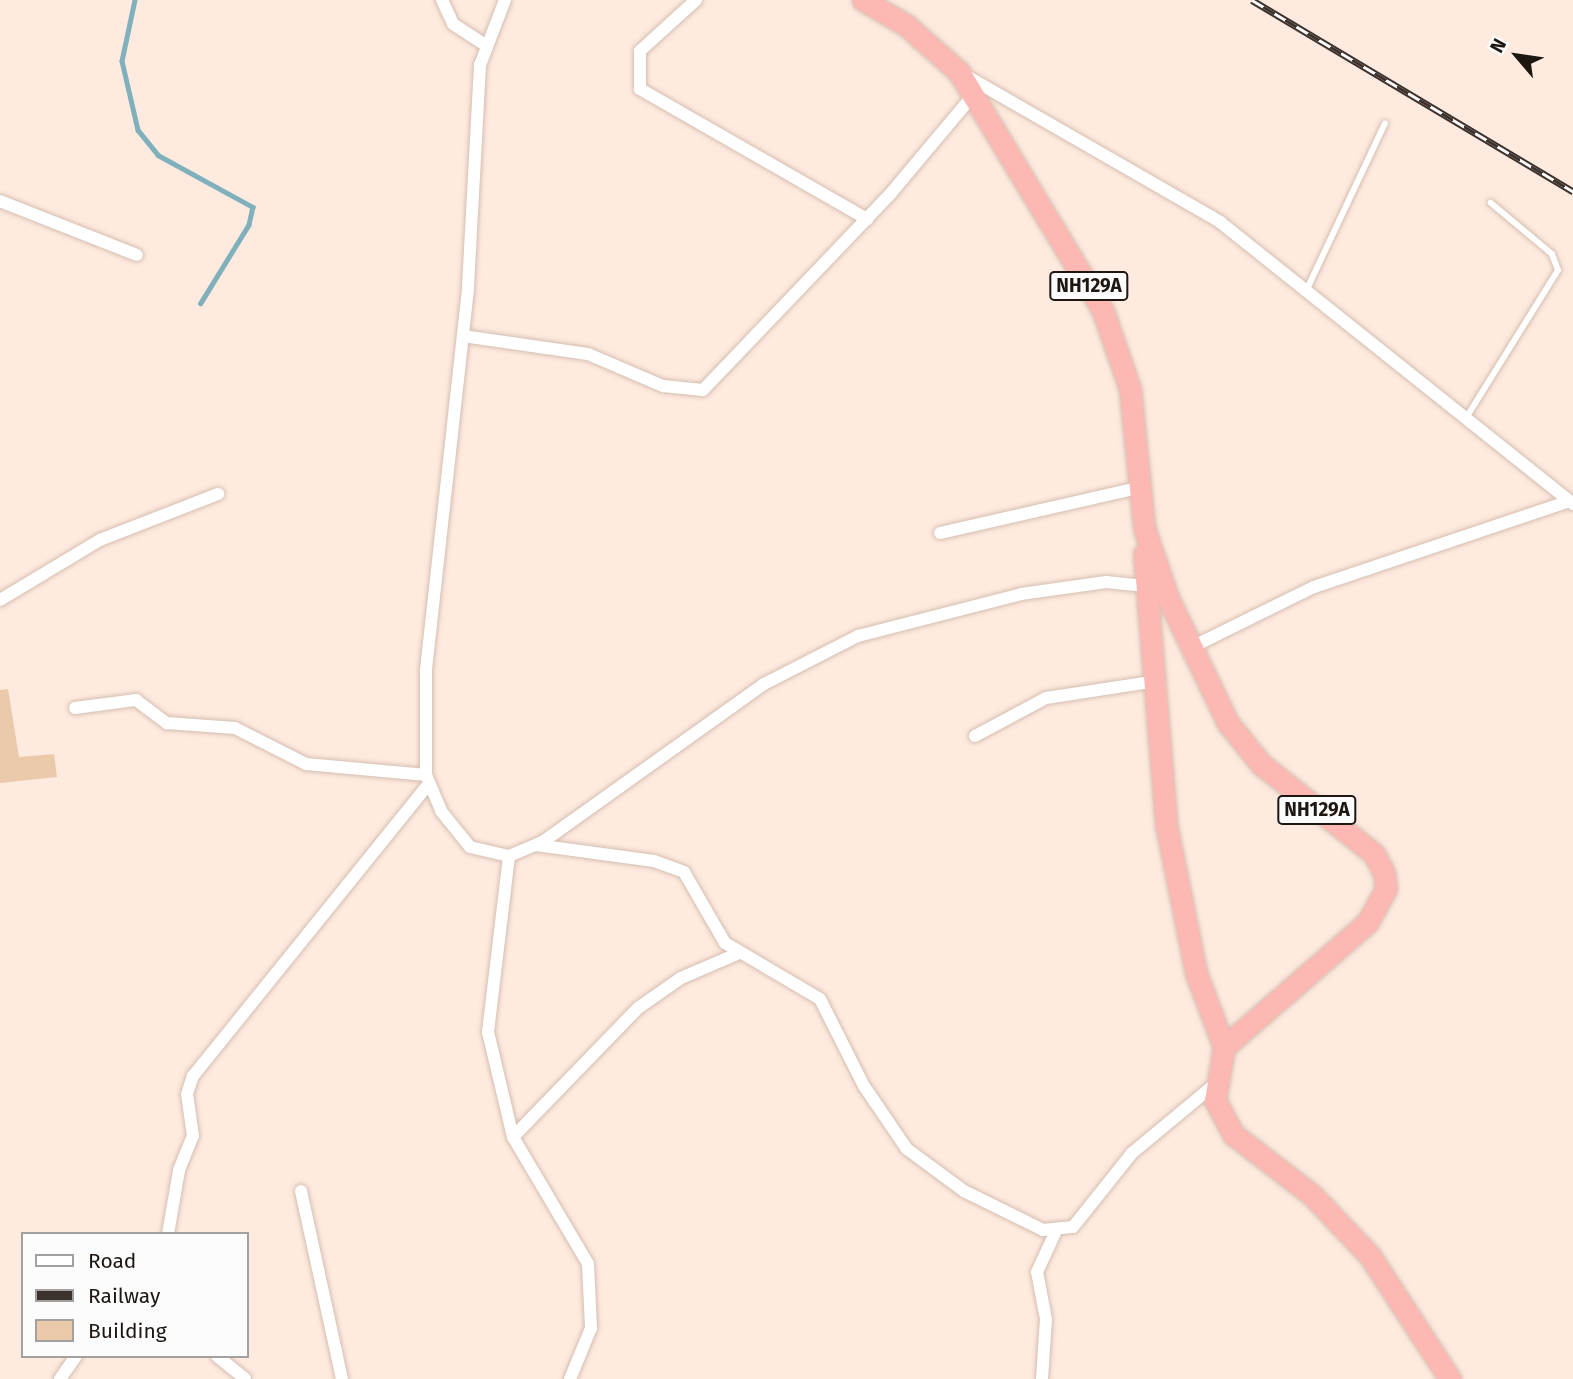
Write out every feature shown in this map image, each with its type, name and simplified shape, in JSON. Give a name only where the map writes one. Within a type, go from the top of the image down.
[{"type":"highway","name":"NH129A","points":[[863,0],[906,25],[959,72],[1116,337],[1130,389],[1144,528],[1150,682],[1171,851],[1196,973],[1224,1047],[1357,934],[1379,907],[1385,881],[1374,855],[1242,744],[1192,647],[1144,528]]},
{"type":"highway","points":[[1224,1047],[1214,1086],[1220,1117],[1234,1135],[1349,1230],[1403,1300],[1450,1379]]},
{"type":"street","points":[[442,0],[453,24],[484,44]]},
{"type":"street","points":[[505,0],[484,44],[463,336],[431,606],[428,779],[441,811],[470,847],[509,856],[536,845],[764,684],[823,649],[895,623],[1021,594],[1106,582],[1145,586]]},
{"type":"street","points":[[696,0],[640,51],[640,89],[867,219]]},
{"type":"street","points":[[959,72],[1174,192],[1307,289],[1571,503]]},
{"type":"street","points":[[463,336],[589,354],[663,386],[704,390],[867,219],[974,94]]},
{"type":"street","points":[[0,201],[137,256]]},
{"type":"street","points":[[940,533],[1138,488]]},
{"type":"street","points":[[0,600],[100,540],[218,494]]},
{"type":"street","points":[[1192,647],[1314,587],[1571,503]]},
{"type":"street","points":[[975,736],[1046,698],[1150,682]]},
{"type":"street","points":[[75,708],[136,700],[167,723],[235,729],[306,764],[428,779]]},
{"type":"street","points":[[168,1232],[179,1170],[193,1136],[187,1094],[193,1076],[428,779]]},
{"type":"street","points":[[536,845],[677,868],[691,880],[716,935],[739,953],[813,991],[877,1108],[922,1162],[991,1207],[1055,1233],[1073,1227],[1132,1153],[1214,1086]]},
{"type":"street","points":[[509,856],[487,1005],[496,1081],[513,1138],[588,1264],[591,1328],[570,1379]]},
{"type":"street","points":[[513,1138],[638,1009],[681,978],[739,953]]},
{"type":"street","points":[[301,1191],[342,1379]]},
{"type":"street","points":[[1042,1379],[1046,1319],[1037,1272],[1055,1233]]},
{"type":"street","points":[[60,1379],[75,1358]]},
{"type":"street","points":[[219,1358],[245,1379]]},
{"type":"lane","points":[[1307,289],[1385,123]]},
{"type":"lane","points":[[1466,418],[1557,276],[1552,254],[1491,203]]},
{"type":"building","points":[[8,689],[19,757],[54,754],[57,777],[0,783],[0,690]]},
{"type":"waterway","points":[[135,0],[122,61],[138,130],[158,155],[253,207],[249,225],[201,303]]},
{"type":"railway","points":[[1252,0],[1573,191]]}]
